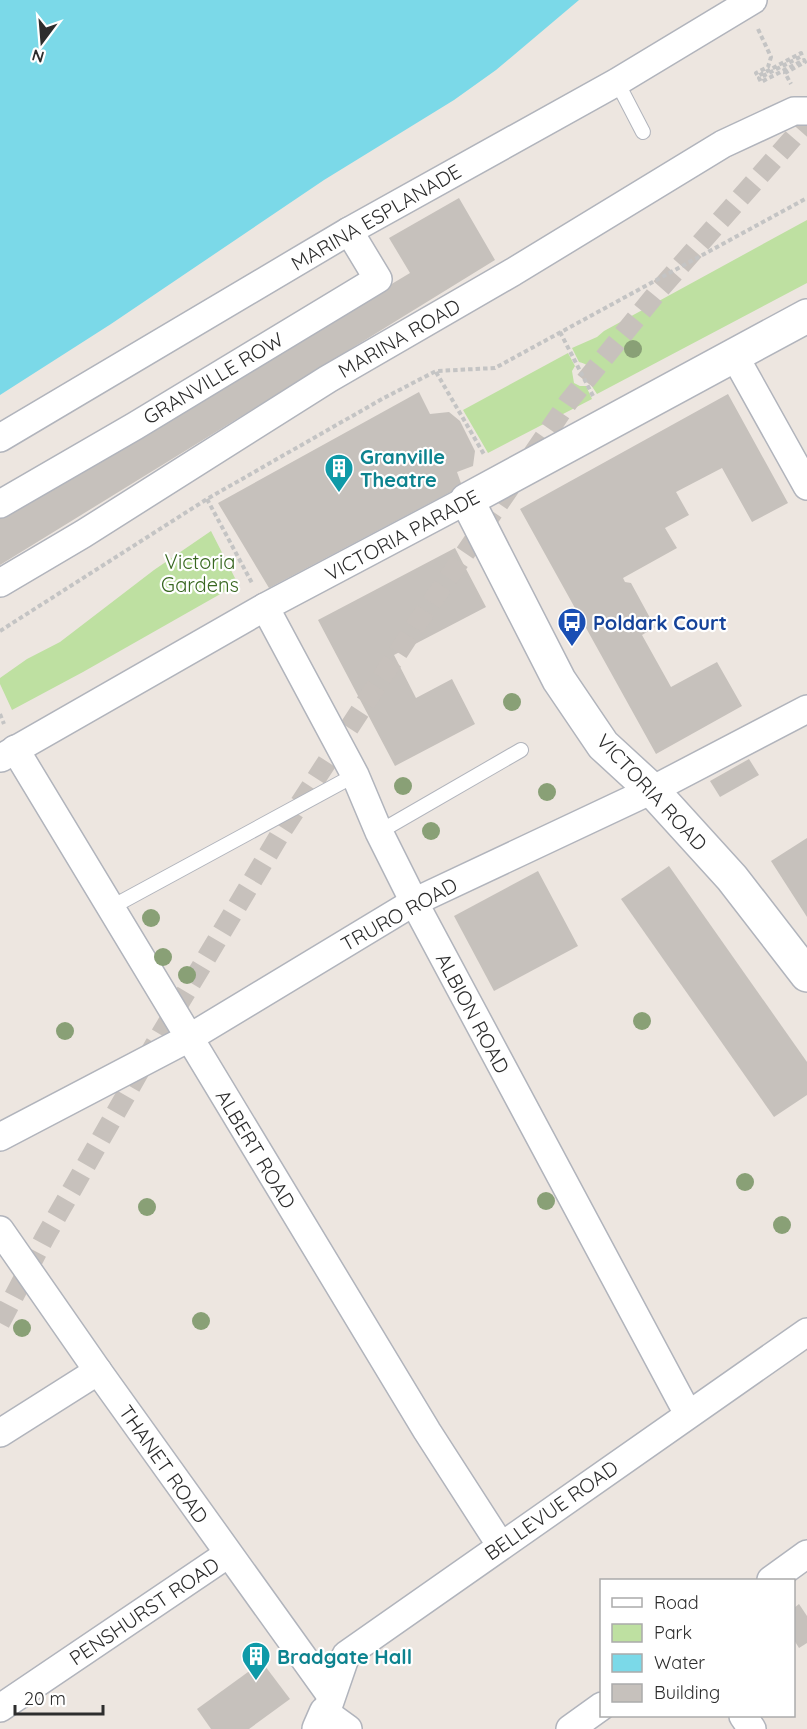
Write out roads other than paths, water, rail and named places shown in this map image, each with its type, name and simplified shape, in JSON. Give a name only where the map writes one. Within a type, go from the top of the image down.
[{"type":"main road","name":"VICTORIA PARADE","points":[[468,500],[807,316]]},
{"type":"main road","name":"VICTORIA ROAD","points":[[468,500],[559,680],[603,745],[652,790],[732,878],[807,975]]},
{"type":"street","name":"MARINA ESPLANADE","points":[[0,438],[349,231],[617,82],[750,2]]},
{"type":"street","name":"MARINA ROAD","points":[[0,583],[83,534],[328,379],[513,272],[723,144],[794,111],[807,111]]},
{"type":"street","name":"GRANVILLE ROW","points":[[0,504],[135,426],[378,279],[349,231]]},
{"type":"street","points":[[734,355],[807,486]]},
{"type":"street","name":"VICTORIA PARADE","points":[[8,754],[265,607],[468,500]]},
{"type":"street","name":"ALBION ROAD","points":[[265,607],[355,775],[379,832],[414,902],[688,1414]]},
{"type":"street","name":"TRURO ROAD","points":[[0,1137],[189,1038],[414,902],[652,790],[807,709]]},
{"type":"street","name":"ALBERT ROAD","points":[[8,754],[110,908],[427,1431],[501,1546]]},
{"type":"street","name":"THANET ROAD","points":[[0,1230],[228,1554],[331,1717]]},
{"type":"street","name":"BELLEVUE ROAD","points":[[331,1717],[346,1655],[807,1332]]},
{"type":"street","points":[[0,1433],[98,1371]]},
{"type":"street","name":"PENSHURST ROAD","points":[[0,1708],[228,1554]]},
{"type":"street","points":[[774,1579],[807,1554]]},
{"type":"street","points":[[570,1729],[600,1707]]},
{"type":"lane","points":[[617,82],[643,132]]},
{"type":"lane","points":[[379,832],[521,750]]},
{"type":"lane","points":[[110,908],[355,775]]},
{"type":"water","points":[[0,0],[579,0],[496,70],[454,100],[324,180],[111,324],[0,395]]},
{"type":"tunnel","points":[[0,1323],[45,1237],[155,1044],[282,831],[418,622],[569,401],[660,289],[807,122]]},
{"type":"place","name":"Granville Theatre","points":[[339,494]]},
{"type":"place","name":"Poldark Court","points":[[572,648]]},
{"type":"place","name":"Bradgate Hall","points":[[256,1682]]},
{"type":"park label","name":"Victoria Gardens","points":[[200,572]]}]
